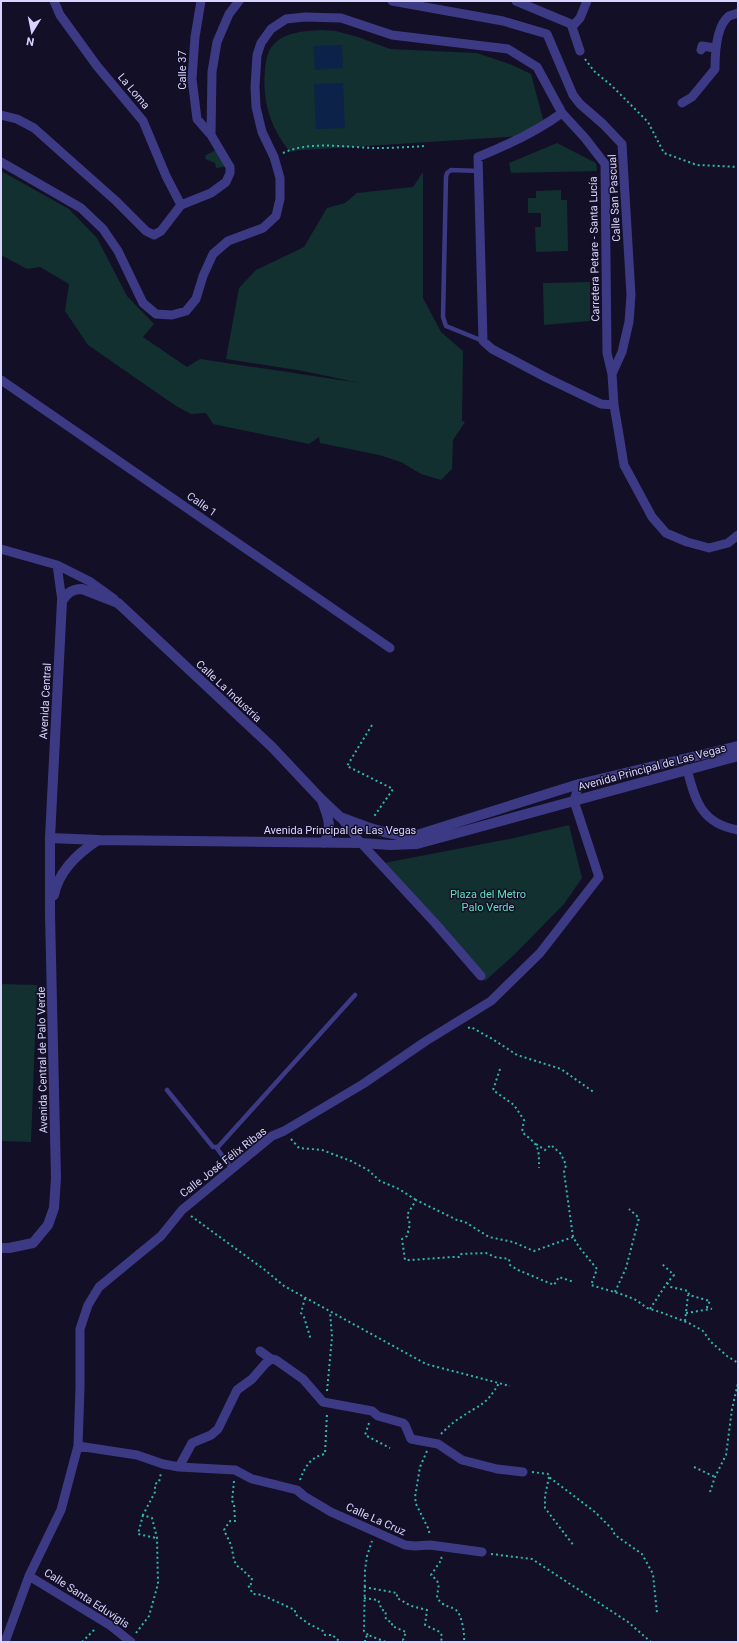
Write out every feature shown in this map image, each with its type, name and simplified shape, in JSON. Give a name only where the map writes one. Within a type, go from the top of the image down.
[{"type":"street","name":"La Loma","points":[[54,1],[60,15],[97,66],[143,121],[166,176],[181,205]]},
{"type":"street","name":"Calle 37","points":[[181,205],[211,193],[226,182],[230,173],[230,167],[210,135],[197,119],[192,79],[195,37],[201,1]]},
{"type":"street","points":[[210,135],[212,72],[218,42],[229,14],[239,1]]},
{"type":"street","name":"Calle San Pascual","points":[[392,1],[503,21],[547,34],[573,95],[580,104],[603,124],[622,144],[631,295],[628,330],[622,352],[612,374]]},
{"type":"street","points":[[516,1],[571,24],[580,51]]},
{"type":"street","points":[[572,28],[580,18],[587,1]]},
{"type":"street","points":[[682,102],[692,97],[715,69],[715,48],[723,23],[730,16],[738,13]]},
{"type":"street","name":"Carretera Petare - Santa Lucía","points":[[1,162],[81,208],[103,229],[118,250],[143,303],[156,314],[172,315],[186,311],[196,299],[203,276],[213,254],[228,241],[263,228],[276,216],[280,199],[280,178],[274,157],[262,132],[256,106],[257,55],[261,43],[271,29],[286,19],[305,17],[341,18],[392,35],[508,49],[537,67],[562,113],[585,138],[605,164],[607,353],[612,374],[614,405],[624,465],[652,517],[666,533],[687,542],[709,548],[728,543],[738,535]]},
{"type":"street","points":[[701,50],[702,46],[715,48]]},
{"type":"street","points":[[562,113],[521,139],[508,143],[478,157],[483,341],[492,349],[547,378],[601,404],[614,405]]},
{"type":"street","points":[[1,115],[17,119],[34,128],[116,201],[146,231],[154,235],[161,231],[181,205]]},
{"type":"street","name":"Calle 1","points":[[1,380],[390,648]]},
{"type":"street","name":"Calle La Industria","points":[[1,549],[57,565],[89,582],[118,603],[272,747],[321,800],[340,817],[361,843],[435,923],[481,976]]},
{"type":"street","name":"Avenida Central","points":[[50,838],[62,600],[57,565]]},
{"type":"street","name":"Calle La Industria","points":[[62,600],[66,594],[82,589],[118,603]]},
{"type":"street","name":"Avenida Principal de Las Vegas","points":[[340,817],[367,827],[398,835],[417,835],[579,784],[738,746]]},
{"type":"street","name":"Avenida Principal de Las Vegas","points":[[50,838],[98,840],[361,843],[390,845],[417,844],[738,756]]},
{"type":"street","points":[[687,769],[695,797],[707,816],[724,828],[738,830]]},
{"type":"street","points":[[574,801],[579,784]]},
{"type":"street","name":"Calle La Industria","points":[[321,800],[329,822],[329,835],[324,843]]},
{"type":"street","name":"Calle José Félix Ribas","points":[[4,1639],[29,1576],[61,1510],[78,1446],[80,1329],[88,1305],[99,1287],[161,1236],[182,1210],[272,1136],[284,1131],[363,1084],[426,1041],[491,1001],[540,954],[599,877],[574,801]]},
{"type":"street","name":"Avenida Central de Palo Verde","points":[[1,1248],[9,1248],[33,1243],[48,1225],[54,1208],[56,1178],[50,914],[50,838]]},
{"type":"street","points":[[50,914],[56,885],[66,868],[75,857],[98,840]]},
{"type":"street","points":[[260,1351],[303,1379],[323,1402],[372,1411],[378,1416],[404,1424],[411,1439],[438,1444],[462,1460],[497,1469],[523,1472]]},
{"type":"street","points":[[179,1468],[192,1443],[211,1435],[218,1429],[237,1390],[252,1379],[271,1359]]},
{"type":"street","name":"Calle La Cruz","points":[[78,1446],[137,1455],[179,1468],[235,1470],[252,1479],[297,1490],[304,1496],[331,1512],[375,1533],[405,1545],[430,1545],[482,1552]]},
{"type":"street","name":"Calle Santa Eduvigis","points":[[29,1576],[103,1622],[130,1641]]},
{"type":"lane","points":[[478,170],[451,170],[446,177],[443,317],[446,326],[483,341]]},
{"type":"lane","points":[[216,1147],[355,995]]},
{"type":"lane","points":[[167,1090],[213,1147],[216,1147],[232,1169]]},
{"type":"path","points":[[580,51],[594,71],[612,86],[648,122],[664,152],[697,165],[738,167]]},
{"type":"path","points":[[274,157],[288,151],[318,146],[379,148],[425,146]]},
{"type":"path","points":[[367,827],[393,789],[347,766],[372,725]]},
{"type":"path","points":[[464,1030],[471,1027],[517,1055],[561,1070],[595,1093]]},
{"type":"path","points":[[500,1068],[493,1090],[514,1105],[524,1120],[522,1132],[545,1150],[551,1145],[561,1154],[566,1165],[564,1172],[573,1237],[597,1269],[591,1285],[636,1300],[647,1308],[685,1321],[703,1331],[711,1342],[727,1356],[738,1363]]},
{"type":"path","points":[[284,1131],[299,1148],[322,1150],[351,1161],[368,1170],[380,1181],[399,1189],[416,1200],[457,1220],[465,1222],[489,1237],[513,1242],[534,1250],[573,1237]]},
{"type":"path","points":[[536,1144],[539,1149],[539,1168]]},
{"type":"path","points":[[416,1200],[407,1215],[410,1224],[407,1236],[402,1239],[405,1260],[459,1257],[460,1254],[486,1253],[495,1257],[509,1259],[510,1265],[518,1270],[554,1285],[559,1277],[574,1282]]},
{"type":"path","points":[[614,1292],[626,1268],[639,1218],[629,1209]]},
{"type":"path","points":[[182,1210],[265,1270],[284,1286],[426,1364],[510,1386]]},
{"type":"path","points":[[650,1309],[674,1275],[661,1263]]},
{"type":"path","points":[[667,1283],[671,1287],[688,1291]]},
{"type":"path","points":[[686,1313],[712,1309],[707,1307],[710,1301],[689,1296],[688,1291]]},
{"type":"path","points":[[685,1321],[688,1291]]},
{"type":"path","points":[[304,1298],[301,1313],[304,1317],[311,1340]]},
{"type":"path","points":[[464,1642],[460,1615],[456,1610],[446,1607],[437,1598],[440,1587],[437,1581],[430,1575],[442,1559],[438,1551],[430,1545],[429,1531],[416,1504],[415,1497],[420,1467],[432,1442],[460,1418],[484,1404],[499,1383]]},
{"type":"path","points":[[710,1492],[715,1477],[726,1455],[732,1409],[738,1383]]},
{"type":"path","points":[[372,1411],[365,1435],[390,1448]]},
{"type":"path","points":[[157,1538],[138,1534],[143,1515],[154,1492],[155,1484],[159,1482],[164,1464]]},
{"type":"path","points":[[694,1467],[715,1477]]},
{"type":"path","points":[[235,1470],[232,1501],[234,1503],[235,1521],[230,1521],[224,1530],[230,1543],[234,1563],[252,1578],[251,1584],[248,1586],[249,1589],[253,1594],[262,1595],[295,1610],[295,1614],[309,1624],[323,1631],[325,1636],[333,1635],[336,1640],[342,1642]]},
{"type":"path","points":[[523,1472],[548,1474],[595,1512],[612,1529],[615,1535],[642,1554],[653,1574],[657,1613]]},
{"type":"path","points":[[550,1477],[545,1508],[574,1546]]},
{"type":"path","points":[[130,1641],[145,1622],[154,1601],[158,1584],[157,1538],[152,1518],[143,1515]]},
{"type":"path","points":[[375,1533],[367,1556],[364,1587],[364,1631],[368,1635],[386,1642]]},
{"type":"path","points":[[482,1552],[532,1559],[628,1622],[651,1642]]},
{"type":"path","points":[[364,1587],[397,1593],[397,1598],[411,1606],[427,1610],[425,1625],[440,1632],[442,1636],[441,1642]]},
{"type":"path","points":[[364,1598],[378,1600],[381,1609],[386,1612],[385,1617],[388,1621],[392,1622],[392,1626],[406,1632],[403,1640],[407,1642]]},
{"type":"path","points":[[82,1642],[103,1622]]},
{"type":"path","points":[[365,1642],[365,1638],[368,1635]]},
{"type":"green space","points":[[321,30],[336,31],[358,37],[390,49],[477,53],[512,65],[531,74],[544,123],[520,136],[289,151],[282,142],[272,123],[266,102],[264,81],[267,56],[274,44],[284,37],[296,33]]},
{"type":"green space","points":[[557,143],[596,163],[597,171],[511,173],[509,163]]},
{"type":"green space","points":[[216,150],[229,166],[216,168],[215,163],[205,159],[206,155]]},
{"type":"green space","points":[[1,171],[69,209],[97,238],[127,296],[154,324],[143,337],[187,367],[200,359],[360,383],[303,371],[226,359],[239,288],[256,270],[304,247],[327,208],[345,203],[357,193],[413,187],[423,172],[423,298],[441,332],[463,351],[462,421],[465,422],[453,440],[452,469],[441,480],[421,474],[401,462],[379,455],[320,443],[319,437],[309,444],[213,424],[206,413],[191,414],[176,406],[88,345],[65,311],[69,284],[40,267],[27,269],[1,255]]},
{"type":"green space","points":[[561,190],[561,200],[567,200],[568,251],[536,252],[535,227],[541,227],[541,213],[528,213],[528,198],[536,198],[536,191]]},
{"type":"green space","points":[[590,282],[590,321],[544,325],[543,283]]},
{"type":"green space","name":"Plaza del Metro Palo Verde","points":[[569,825],[582,878],[564,904],[515,954],[485,981],[423,911],[384,863],[514,838]]},
{"type":"green space","points":[[1,984],[37,985],[31,1142],[1,1141]]},
{"type":"water","points":[[342,45],[343,68],[315,70],[313,46]]},
{"type":"water","points":[[343,83],[345,128],[316,129],[314,84]]}]
